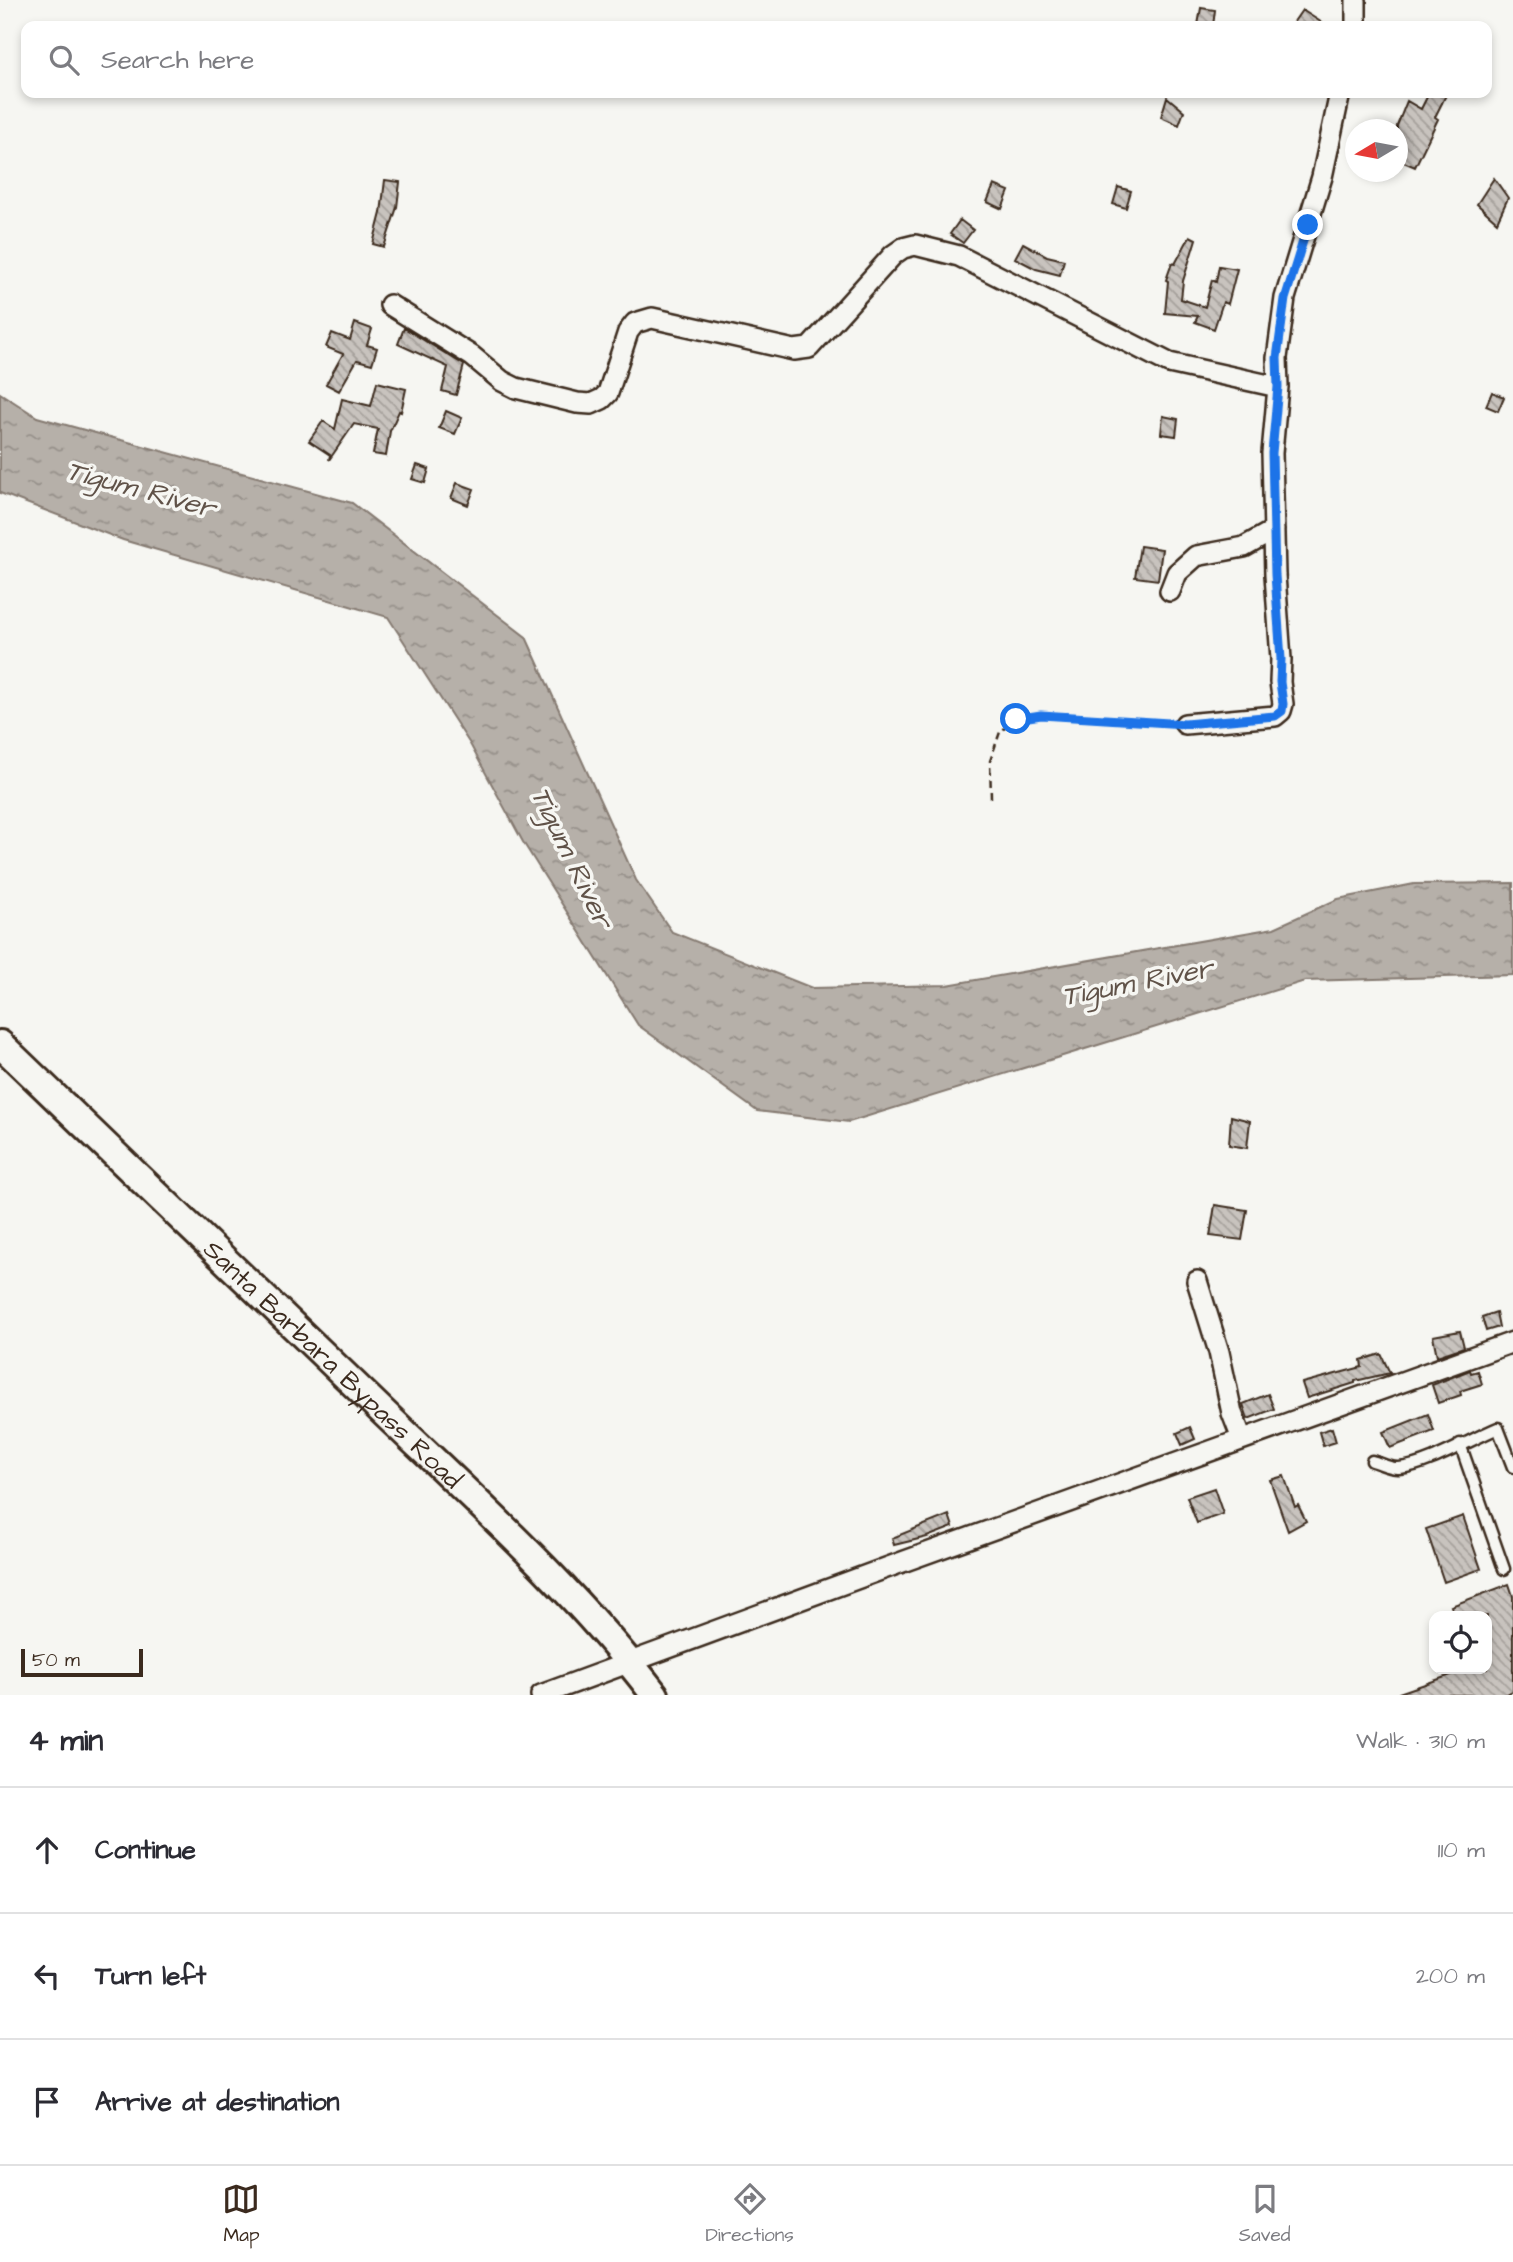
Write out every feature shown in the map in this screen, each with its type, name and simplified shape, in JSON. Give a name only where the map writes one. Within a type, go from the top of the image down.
[{"type":"main road","name":"Santa Barbara Bypass Road","points":[[0,1044],[479,1504],[573,1598],[655,1695]]},
{"type":"street","points":[[1356,0],[1356,21]]},
{"type":"street","points":[[1185,724],[1275,716],[1282,711],[1272,453],[1278,387],[1277,358],[1285,299],[1322,177],[1339,98]]},
{"type":"street","points":[[390,305],[472,356],[502,381],[562,400],[591,404],[608,393],[628,332],[635,323],[643,319],[660,319],[794,350],[809,348],[892,255],[915,245],[958,256],[1169,363],[1278,387]]},
{"type":"street","points":[[1170,591],[1177,573],[1195,556],[1244,547],[1274,530]]},
{"type":"street","points":[[1197,1281],[1219,1352],[1232,1413],[1242,1439]]},
{"type":"street","points":[[541,1695],[1513,1342]]},
{"type":"lane","points":[[1372,1461],[1398,1468],[1433,1458],[1498,1427],[1513,1467]]},
{"type":"lane","points":[[1460,1444],[1504,1569]]},
{"type":"path","points":[[991,798],[990,761],[1000,732],[1016,719],[1041,715],[1185,724]]},
{"type":"water","name":"Tigum River","points":[[0,393],[37,417],[352,503],[526,637],[636,880],[672,932],[812,988],[947,985],[1274,928],[1338,899],[1414,884],[1513,883],[1513,975],[1305,981],[849,1122],[757,1111],[638,1025],[523,842],[470,744],[388,617],[123,540],[0,493]]},
{"type":"building","points":[[1201,8],[1215,10],[1214,21],[1199,21]]},
{"type":"building","points":[[1302,10],[1319,21],[1294,21]]},
{"type":"building","points":[[1167,98],[1184,111],[1179,125],[1161,117]]},
{"type":"building","points":[[1426,98],[1444,98],[1435,117],[1438,119],[1415,167],[1408,164],[1408,119],[1400,119],[1407,101],[1421,109]]},
{"type":"building","points":[[1494,178],[1508,198],[1497,222],[1477,204]]},
{"type":"building","points":[[385,180],[400,182],[397,207],[384,247],[373,244],[381,213]]},
{"type":"building","points":[[994,185],[1009,191],[1002,209],[987,202]]},
{"type":"building","points":[[1118,187],[1131,191],[1126,208],[1113,204]]},
{"type":"building","points":[[960,220],[973,230],[963,243],[950,234]]},
{"type":"building","points":[[1190,236],[1196,239],[1183,281],[1181,299],[1205,307],[1212,280],[1216,282],[1219,266],[1237,269],[1228,304],[1223,302],[1214,329],[1195,322],[1198,316],[1165,313],[1166,280],[1172,263],[1175,264]]},
{"type":"building","points":[[1023,243],[1047,256],[1064,260],[1060,275],[1036,269],[1015,258]]},
{"type":"building","points":[[355,323],[372,329],[367,345],[377,348],[372,364],[357,360],[339,391],[326,384],[343,354],[326,347],[332,333],[350,340]]},
{"type":"building","points":[[404,328],[464,365],[456,395],[442,391],[448,367],[398,344]]},
{"type":"building","points":[[377,382],[406,389],[401,412],[399,411],[390,431],[386,456],[373,454],[378,429],[354,424],[329,460],[330,455],[309,441],[323,421],[335,429],[342,399],[371,406]]},
{"type":"building","points":[[1492,392],[1504,397],[1498,411],[1486,406]]},
{"type":"building","points":[[446,411],[462,418],[455,434],[439,428]]},
{"type":"building","points":[[1163,416],[1178,419],[1176,436],[1161,434]]},
{"type":"building","points":[[417,465],[429,469],[425,483],[412,479]]},
{"type":"building","points":[[457,483],[474,489],[468,505],[451,498]]},
{"type":"building","points":[[1140,546],[1162,549],[1158,580],[1135,577]]},
{"type":"building","points":[[1231,1116],[1250,1121],[1247,1148],[1229,1145]]},
{"type":"building","points":[[1215,1205],[1247,1210],[1242,1240],[1210,1236]]},
{"type":"building","points":[[1496,1312],[1499,1327],[1486,1331],[1482,1317]]},
{"type":"building","points":[[1460,1331],[1464,1347],[1437,1356],[1433,1336]]},
{"type":"building","points":[[1381,1354],[1390,1373],[1355,1381],[1307,1398],[1302,1383],[1362,1367],[1361,1360]]},
{"type":"building","points":[[1470,1370],[1471,1373],[1478,1371],[1482,1384],[1460,1391],[1461,1395],[1438,1403],[1432,1385]]},
{"type":"building","points":[[1268,1394],[1274,1409],[1248,1419],[1243,1404]]},
{"type":"building","points":[[1428,1414],[1434,1431],[1390,1448],[1383,1432]]},
{"type":"building","points":[[1190,1427],[1195,1439],[1182,1445],[1177,1433]]},
{"type":"building","points":[[1332,1428],[1336,1442],[1323,1446],[1319,1432]]},
{"type":"building","points":[[1284,1476],[1295,1507],[1298,1505],[1306,1521],[1288,1531],[1270,1480]]},
{"type":"building","points":[[1214,1488],[1223,1514],[1197,1523],[1187,1497]]},
{"type":"building","points":[[949,1515],[953,1527],[894,1545],[892,1538]]},
{"type":"building","points":[[1463,1516],[1481,1569],[1444,1582],[1426,1529]]},
{"type":"building","points":[[1509,1584],[1513,1596],[1513,1691],[1504,1695],[1399,1695],[1454,1674],[1492,1674],[1492,1611],[1453,1611],[1451,1606]]},
{"type":"route","points":[[1016,719],[1041,715],[1185,724],[1275,716],[1282,711],[1272,453],[1278,387],[1277,358],[1285,299],[1308,225]]}]
